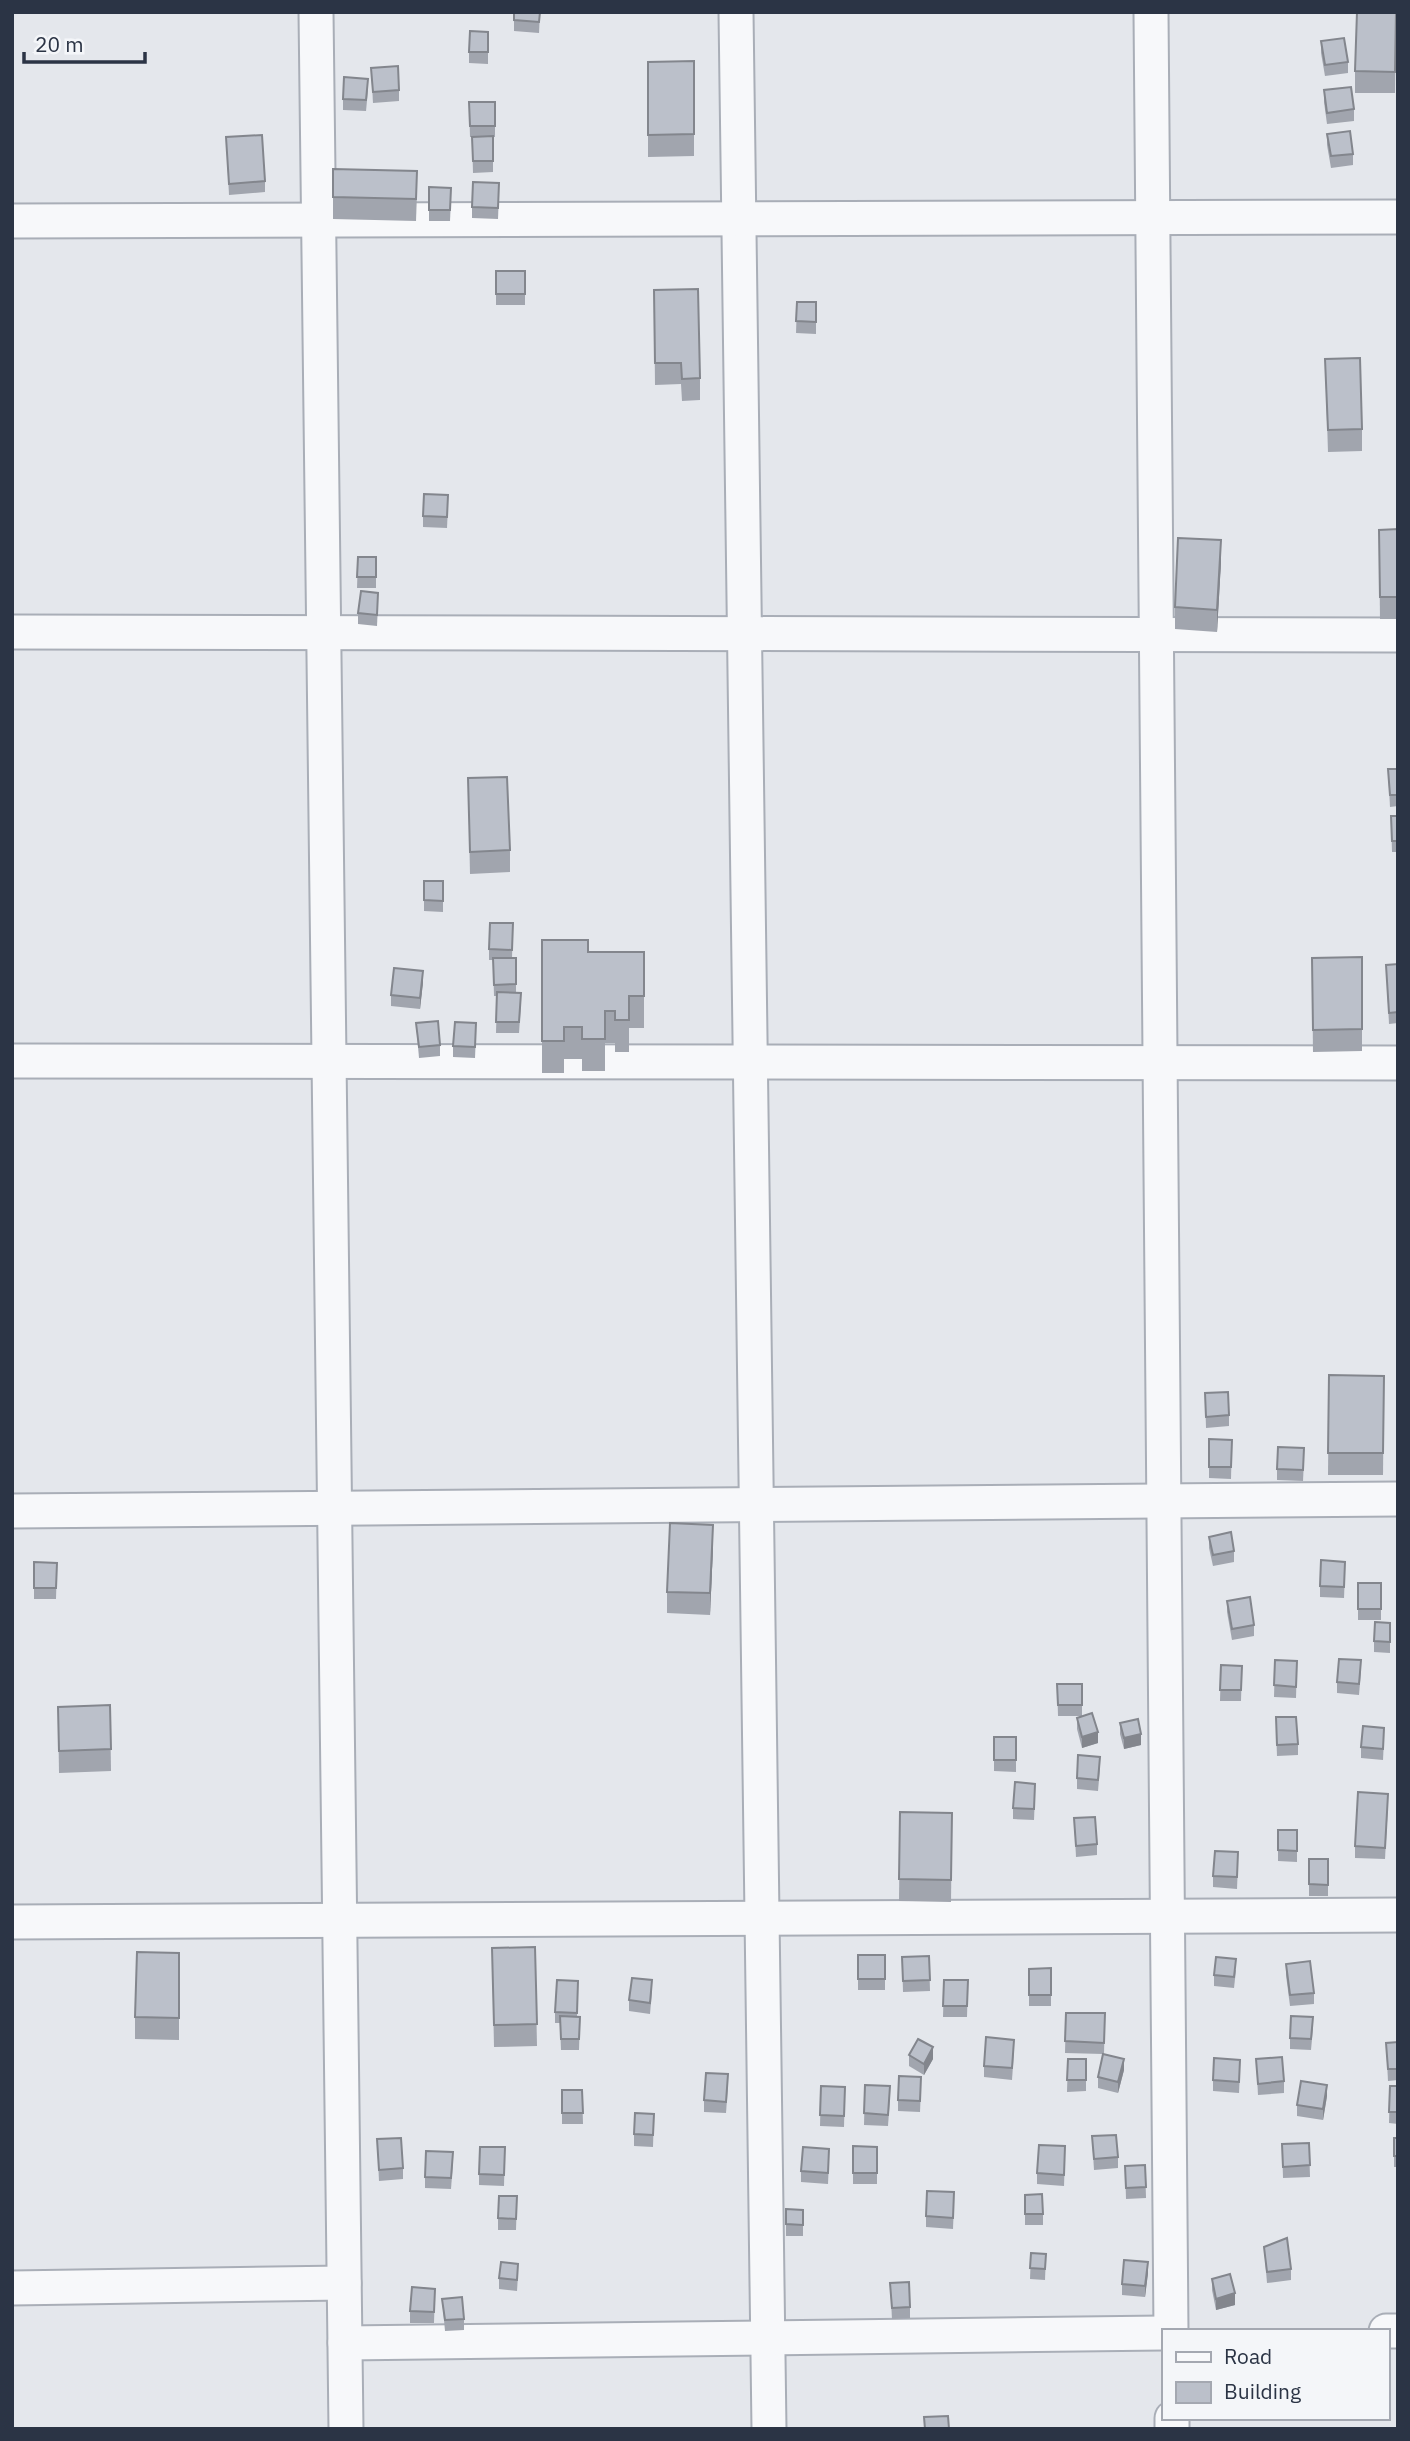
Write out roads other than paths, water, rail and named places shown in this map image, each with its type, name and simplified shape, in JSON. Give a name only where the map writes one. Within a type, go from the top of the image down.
[{"type":"street","points":[[316,12],[346,2429]]},
{"type":"street","points":[[736,12],[769,2429]]},
{"type":"street","points":[[1151,12],[1171,2329]]},
{"type":"street","points":[[12,220],[1398,217]]},
{"type":"street","points":[[12,632],[1398,635]]},
{"type":"street","points":[[12,1061],[1398,1063]]},
{"type":"street","points":[[12,1511],[1398,1499]]},
{"type":"street","points":[[12,1922],[1398,1915]]},
{"type":"street","points":[[12,2288],[344,2283]]},
{"type":"street","points":[[345,2343],[1162,2333]]}]
